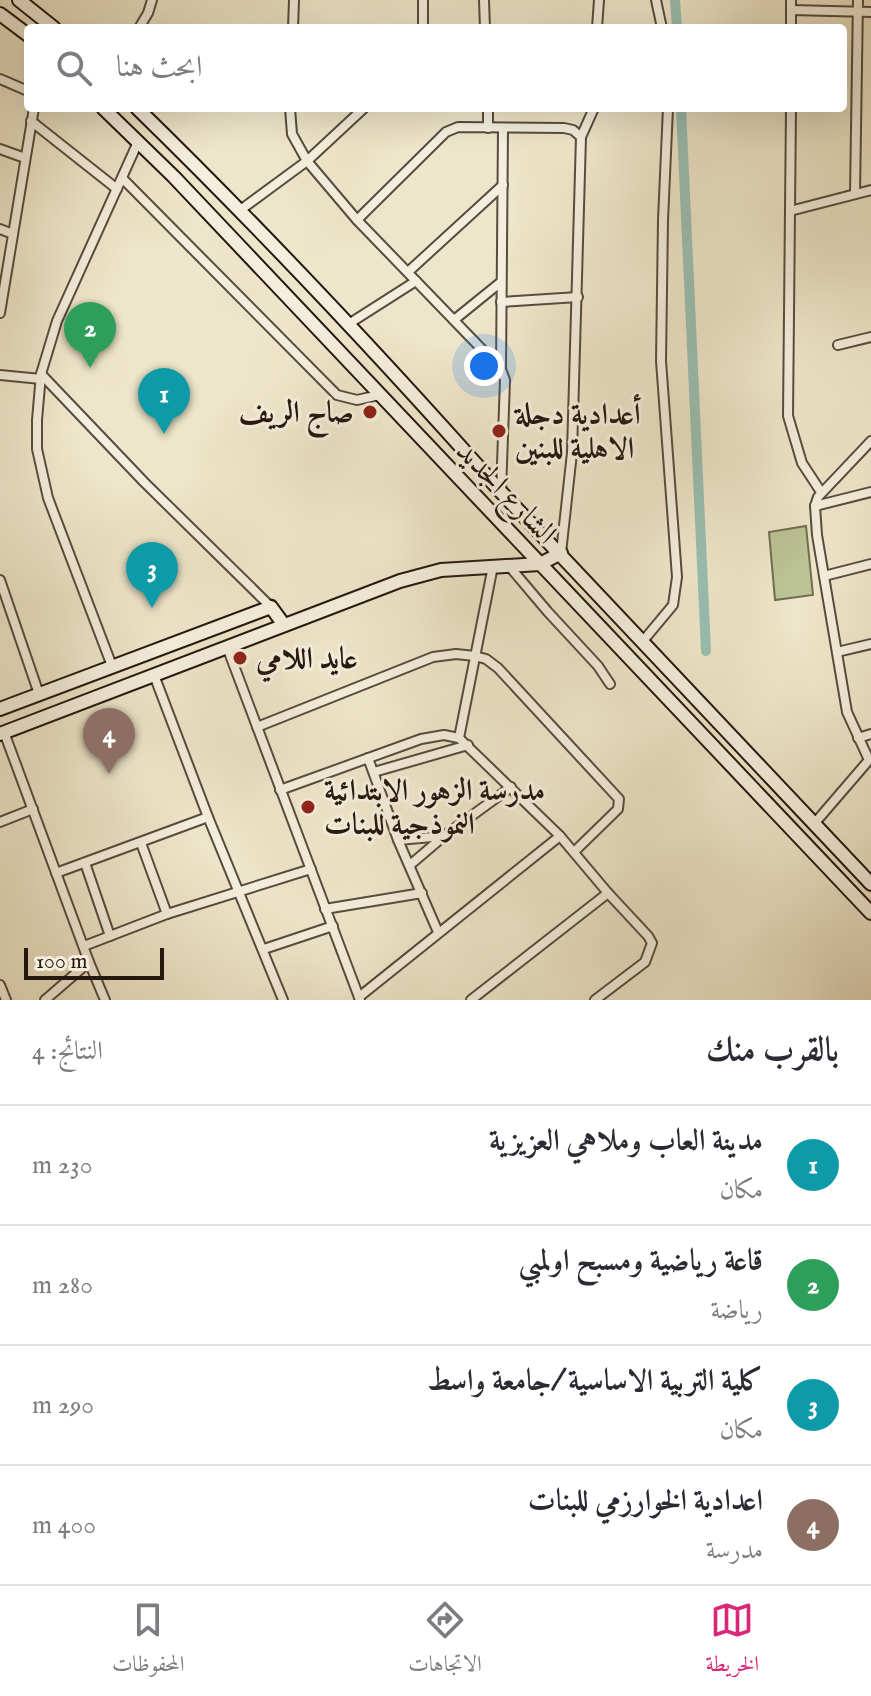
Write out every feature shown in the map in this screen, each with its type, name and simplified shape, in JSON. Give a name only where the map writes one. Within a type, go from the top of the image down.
[{"type":"main road","points":[[19,0],[49,24]]},
{"type":"main road","points":[[0,14],[24,32]]},
{"type":"main road","name":"الشارع الجديد","points":[[107,112],[871,913]]},
{"type":"main road","name":"الشارع الجديد","points":[[141,112],[347,325],[871,884]]},
{"type":"main road","points":[[488,510],[501,492]]},
{"type":"main road","points":[[2,733],[425,573],[540,564],[561,553]]},
{"type":"main road","points":[[0,709],[271,607],[284,625]]},
{"type":"street","points":[[141,24],[152,0]]},
{"type":"street","points":[[293,24],[294,0]]},
{"type":"street","points":[[423,0],[423,24]]},
{"type":"street","points":[[484,0],[485,24]]},
{"type":"street","points":[[597,24],[599,0]]},
{"type":"street","points":[[656,0],[661,24]]},
{"type":"street","points":[[855,194],[858,0]]},
{"type":"street","points":[[791,5],[871,12]]},
{"type":"street","points":[[0,79],[24,89]]},
{"type":"street","points":[[0,308],[33,112]]},
{"type":"street","points":[[290,112],[292,134],[307,161],[357,220],[501,369]]},
{"type":"street","points":[[239,211],[307,161],[360,112]]},
{"type":"street","points":[[488,112],[488,128]]},
{"type":"street","points":[[561,553],[572,453],[581,137],[592,112]]},
{"type":"street","points":[[643,641],[673,605],[677,577],[661,361],[668,112]]},
{"type":"street","points":[[791,112],[788,416],[802,463],[821,492]]},
{"type":"street","points":[[31,121],[117,189]]},
{"type":"street","points":[[357,220],[446,132],[458,127],[564,128],[573,130],[581,137]]},
{"type":"street","points":[[501,492],[505,380],[501,369],[503,129]]},
{"type":"street","points":[[112,666],[41,474],[37,420],[41,376],[57,321],[138,142]]},
{"type":"street","points":[[0,149],[25,158]]},
{"type":"street","points":[[122,178],[337,395],[357,400],[379,395]]},
{"type":"street","points":[[408,272],[503,185]]},
{"type":"street","points":[[790,211],[871,190]]},
{"type":"street","points":[[0,229],[13,234]]},
{"type":"street","points":[[347,325],[416,281]]},
{"type":"street","points":[[454,320],[501,282]]},
{"type":"street","points":[[501,302],[578,297]]},
{"type":"street","points":[[838,345],[871,337]]},
{"type":"street","points":[[0,375],[41,376],[271,607]]},
{"type":"street","points":[[814,824],[870,761],[847,712],[815,506],[821,492],[871,441]]},
{"type":"street","points":[[815,506],[871,492]]},
{"type":"street","points":[[824,576],[871,564]]},
{"type":"street","points":[[459,738],[493,566]]},
{"type":"street","points":[[509,566],[598,666],[610,684]]},
{"type":"street","points":[[0,580],[39,694]]},
{"type":"street","points":[[837,652],[871,644]]},
{"type":"street","points":[[227,647],[359,998],[560,836]]},
{"type":"street","points":[[257,727],[433,657],[456,654],[486,659],[510,680],[619,799],[618,809],[574,852]]},
{"type":"street","points":[[154,675],[283,1000]]},
{"type":"street","points":[[2,733],[105,1000]]},
{"type":"street","points":[[858,738],[871,734]]},
{"type":"street","points":[[280,790],[435,735],[459,738],[560,836],[652,943],[645,962],[595,1000]]},
{"type":"street","points":[[374,772],[468,745]]},
{"type":"street","points":[[368,758],[398,840],[438,932]]},
{"type":"street","points":[[410,865],[511,787]]},
{"type":"street","points":[[0,822],[33,809]]},
{"type":"street","points":[[56,873],[208,817]]},
{"type":"street","points":[[398,840],[444,836]]},
{"type":"street","points":[[141,843],[167,914]]},
{"type":"street","points":[[85,863],[110,936]]},
{"type":"street","points":[[84,946],[167,914],[311,869]]},
{"type":"street","points":[[325,909],[422,893]]},
{"type":"street","points":[[471,1000],[608,893]]},
{"type":"street","points":[[264,949],[333,926]]},
{"type":"street","points":[[45,1000],[89,962]]},
{"type":"street","points":[[0,985],[6,1000]]},
{"type":"green space","points":[[806,526],[813,595],[775,600],[769,532]]},
{"type":"waterway","points":[[675,0],[677,24]]},
{"type":"waterway","points":[[681,112],[706,651]]},
{"type":"place","name":"قاعة رياضية ومسبح اولمبي","points":[[90,368]]},
{"type":"place","name":"صاج الريف","points":[[370,412]]},
{"type":"place","name":"أعدادية دجلة الاهلية للبنين","points":[[499,431]]},
{"type":"place","name":"مدينة العاب وملاهي العزيزية","points":[[164,434]]},
{"type":"place","name":"كلية التربية الاساسية /جامعة واسط","points":[[152,608]]},
{"type":"place","name":"عايد اللامي","points":[[240,658]]},
{"type":"place","name":"اعدادية الخوارزمي للبنات","points":[[109,774]]},
{"type":"place","name":"مدرسة الزهور الابتدائية النموذجية للبنات","points":[[308,807]]}]
